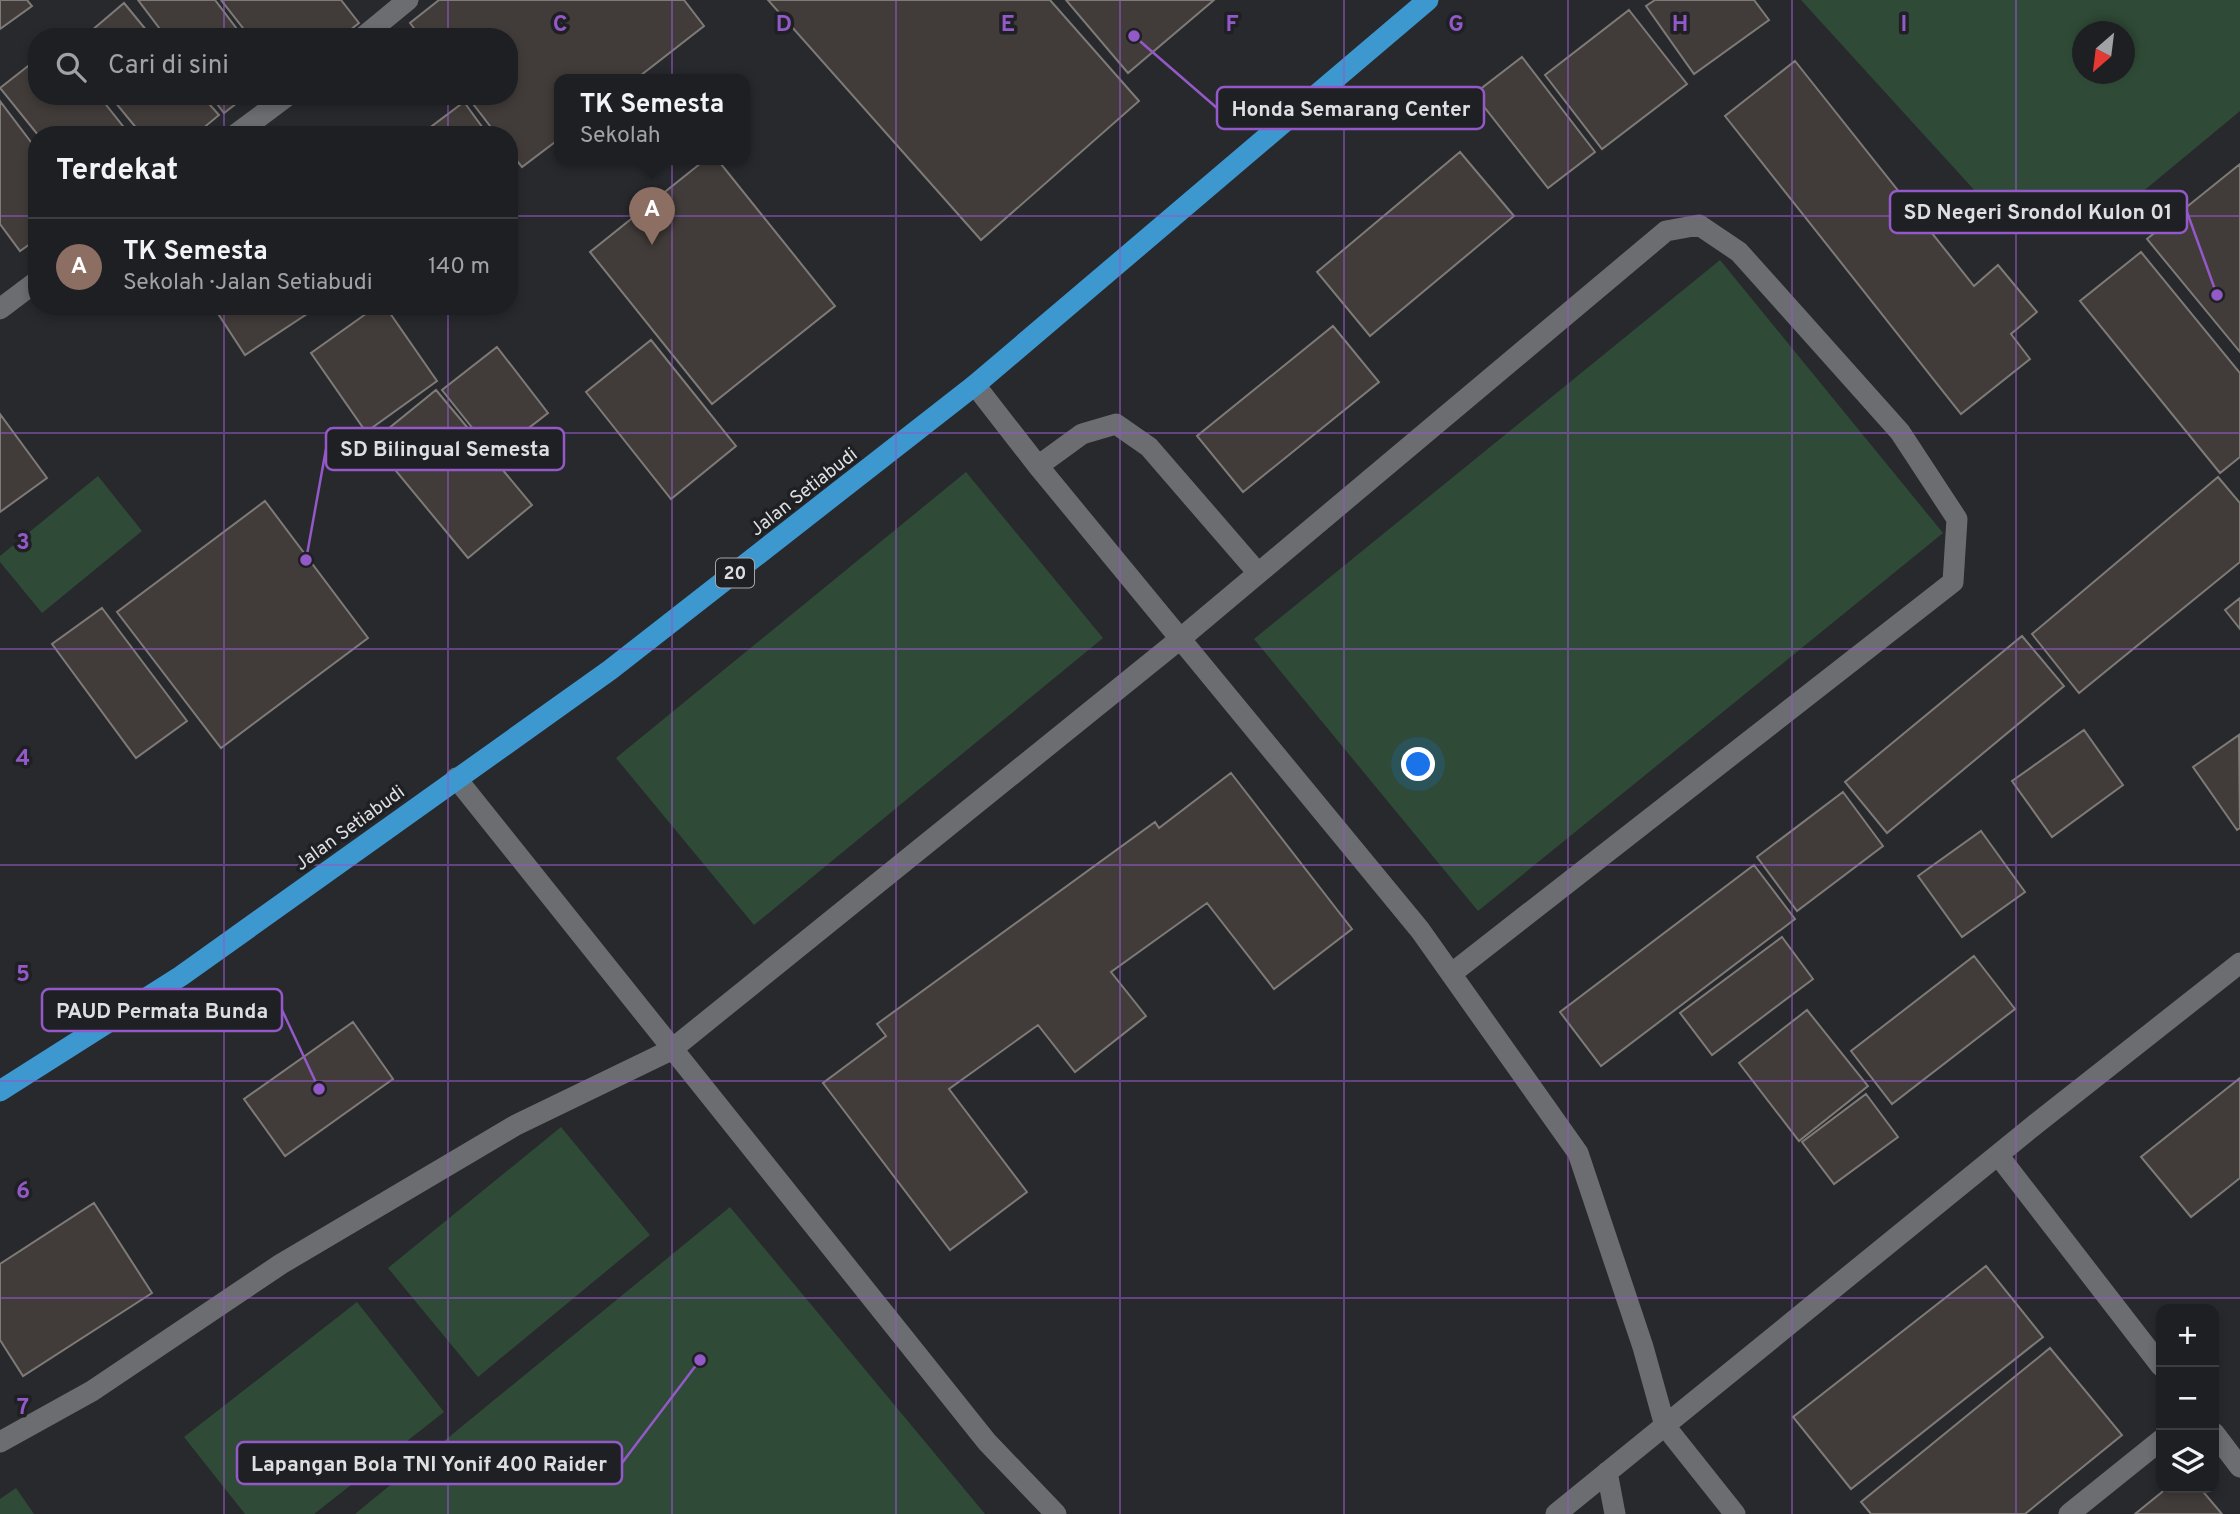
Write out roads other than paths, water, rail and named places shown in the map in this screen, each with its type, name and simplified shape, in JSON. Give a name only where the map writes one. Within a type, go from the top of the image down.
[{"type":"highway","name":"Jalan Setiabudi","points":[[0,1091],[181,976],[610,670],[975,386],[1428,0]]},
{"type":"street","points":[[374,28],[408,0]]},
{"type":"street","points":[[247,126],[275,105]]},
{"type":"street","points":[[0,1442],[92,1391],[281,1264],[516,1125],[671,1050],[1180,639],[1666,231],[1699,225],[1739,252],[1899,432],[1957,519],[1953,582],[1451,974]]},
{"type":"street","points":[[0,309],[28,288]]},
{"type":"street","points":[[975,386],[1411,919],[1578,1153],[1643,1347],[1665,1426],[1735,1514]]},
{"type":"street","points":[[1038,466],[1082,434],[1116,424],[1149,447],[1258,573]]},
{"type":"street","points":[[456,778],[987,1442],[1056,1514]]},
{"type":"street","points":[[1556,1514],[1998,1155],[2240,963]]},
{"type":"street","points":[[1998,1155],[2156,1360]]},
{"type":"street","points":[[2219,1440],[2240,1467]]},
{"type":"street","points":[[2069,1514],[2156,1444]]},
{"type":"street","points":[[1607,1472],[1615,1514]]},
{"type":"place","name":"Honda Semarang Center","points":[[1134,36]]},
{"type":"place","name":"TK Semesta","points":[[652,245]]},
{"type":"place","name":"SD Negeri Srondol Kulon 01","points":[[2217,295]]},
{"type":"place","name":"SD Bilingual Semesta","points":[[306,560]]},
{"type":"place","name":"PAUD Permata Bunda","points":[[319,1089]]},
{"type":"place","name":"Lapangan Bola TNI Yonif 400 Raider","points":[[700,1360]]}]
